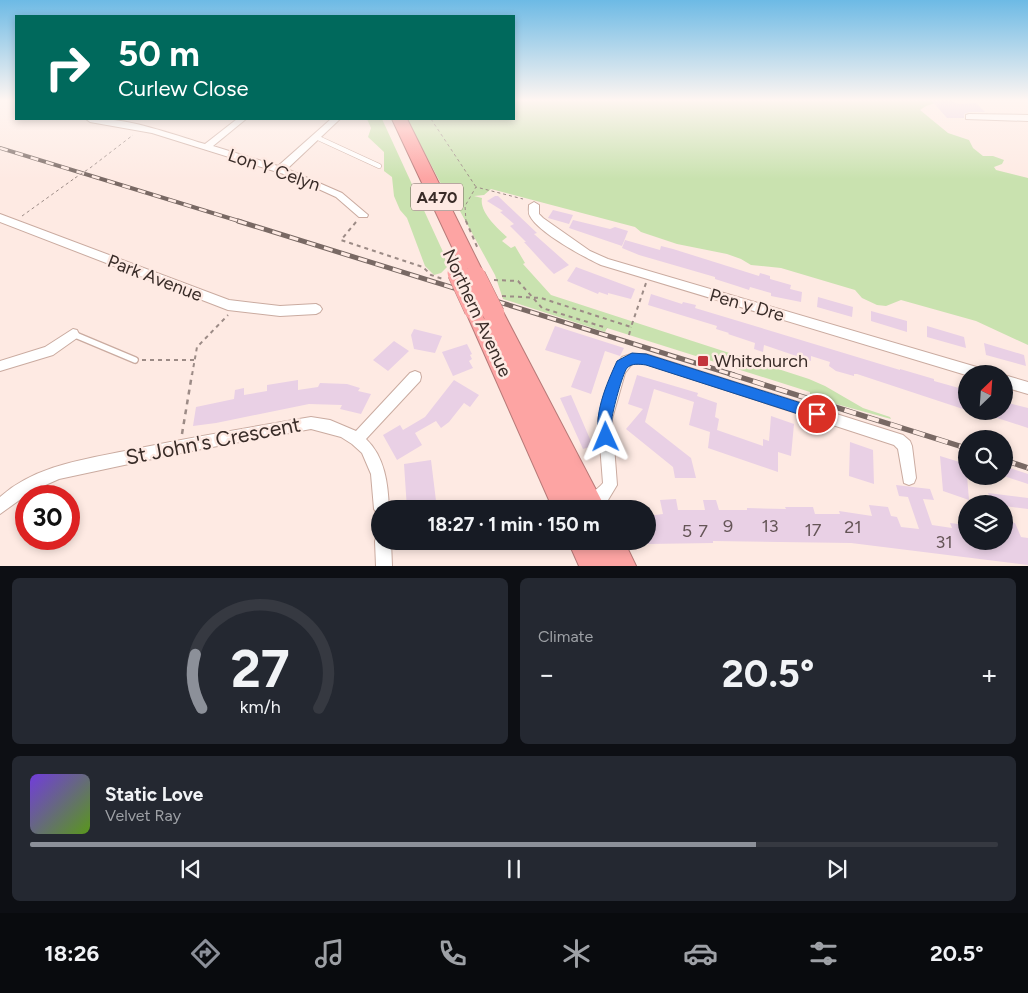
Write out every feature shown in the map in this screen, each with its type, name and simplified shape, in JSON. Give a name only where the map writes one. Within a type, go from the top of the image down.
[{"type":"highway","name":"Northern Avenue","points":[[389,126],[467,277],[490,307],[579,500]]},
{"type":"highway","name":"Northern Avenue","points":[[402,126],[467,277]]},
{"type":"highway","points":[[586,550],[594,566]]},
{"type":"highway","points":[[614,550],[622,566]]},
{"type":"street","name":"Lon Y Celyn","points":[[130,126],[154,131],[280,170],[339,195],[360,219]]},
{"type":"street","points":[[206,147],[232,126]]},
{"type":"street","points":[[280,170],[328,126]]},
{"type":"street","name":"Pen y Dre","points":[[534,205],[534,214],[539,221],[586,254],[604,262],[958,367]]},
{"type":"street","name":"Park Avenue","points":[[0,218],[235,306],[280,311],[316,309]]},
{"type":"street","points":[[0,366],[49,351],[73,334]]},
{"type":"street","points":[[594,500],[603,495],[610,485],[605,426],[606,412],[622,365],[632,359],[646,359],[898,440],[905,446],[910,478]]},
{"type":"street","points":[[381,500],[380,474],[358,438],[415,377]]},
{"type":"street","points":[[1013,384],[1028,388]]},
{"type":"street","name":"St John's Crescent","points":[[0,507],[27,486],[58,472],[180,446],[311,423],[336,427],[358,438]]},
{"type":"street","points":[[383,550],[384,566]]},
{"type":"lane","points":[[316,137],[379,166]]},
{"type":"lane","points":[[73,334],[135,360]]},
{"type":"path","points":[[436,126],[476,187],[523,199]]},
{"type":"path","points":[[13,223],[137,132]]},
{"type":"path","points":[[474,252],[480,249],[466,224],[465,206],[476,187]]},
{"type":"path","points":[[360,219],[341,240],[423,267],[431,275],[518,282],[542,308],[606,328]]},
{"type":"path","points":[[629,335],[646,283]]},
{"type":"path","points":[[490,307],[532,297],[541,298],[632,327]]},
{"type":"path","points":[[180,446],[197,347],[235,306]]},
{"type":"path","points":[[135,360],[195,360]]},
{"type":"green space","points":[[370,126],[385,126],[444,254],[447,267],[441,273],[434,275],[425,266],[407,218],[400,210],[394,196],[392,177],[384,171],[384,152],[368,137]]},
{"type":"green space","points":[[411,126],[940,126],[948,133],[969,140],[973,148],[983,156],[993,156],[1004,160],[1002,164],[994,167],[996,170],[1028,178],[1028,345],[976,321],[901,300],[886,306],[877,305],[862,298],[855,290],[781,268],[751,265],[727,254],[677,244],[641,232],[635,227],[491,189],[484,195],[474,196],[482,198],[483,209],[486,214],[494,225],[507,237],[502,241],[511,248],[515,246],[525,263],[523,264],[551,295],[809,379],[863,408],[891,419],[810,397],[810,392],[607,328],[605,332],[503,299],[495,275],[455,202],[451,203]]},
{"type":"building","points":[[498,196],[537,233],[534,234],[569,265],[554,274],[510,226],[514,224],[500,212],[503,211],[487,201]]},
{"type":"building","points":[[553,210],[573,215],[569,224],[548,218]]},
{"type":"building","points":[[573,220],[610,229],[615,227],[628,231],[622,246],[569,228]]},
{"type":"building","points":[[625,240],[660,250],[661,246],[759,276],[760,273],[770,276],[770,279],[791,285],[790,289],[802,292],[801,302],[771,296],[771,293],[750,287],[749,290],[715,279],[715,277],[639,255],[622,248]]},
{"type":"building","points":[[576,267],[635,289],[631,299],[608,293],[608,295],[599,292],[598,294],[567,281]]},
{"type":"building","points":[[651,294],[682,304],[683,302],[696,305],[695,308],[934,379],[934,381],[958,388],[958,407],[857,374],[854,374],[854,376],[836,371],[829,366],[830,362],[811,356],[811,361],[764,345],[763,352],[754,349],[755,343],[716,329],[717,326],[648,305]]},
{"type":"building","points":[[818,297],[853,307],[852,317],[817,307]]},
{"type":"building","points":[[871,311],[907,321],[907,332],[871,321]]},
{"type":"building","points":[[555,326],[624,348],[620,356],[605,351],[591,394],[571,387],[581,361],[545,350]]},
{"type":"building","points":[[927,326],[964,337],[966,348],[927,337]]},
{"type":"building","points":[[414,329],[442,336],[435,353],[414,349],[411,335]]},
{"type":"building","points":[[394,341],[409,351],[388,371],[373,360]]},
{"type":"building","points":[[984,343],[1024,355],[1026,366],[986,355]]},
{"type":"building","points":[[467,344],[472,354],[470,355],[472,359],[469,361],[473,368],[453,376],[442,352]]},
{"type":"building","points":[[637,375],[698,393],[697,396],[717,403],[715,417],[719,419],[717,430],[763,446],[763,439],[769,441],[771,416],[794,424],[791,456],[778,452],[778,472],[708,448],[710,432],[689,425],[694,402],[654,389],[645,422],[691,458],[696,478],[675,478],[673,467],[626,429],[643,409],[628,404]]},
{"type":"building","points":[[298,380],[298,390],[318,387],[320,383],[347,384],[360,388],[358,391],[371,394],[361,414],[340,409],[342,405],[309,404],[193,426],[196,407],[234,399],[235,390],[244,388],[244,395],[267,391],[267,385]]},
{"type":"building","points":[[454,380],[479,395],[470,407],[464,403],[449,422],[441,428],[436,421],[415,433],[422,445],[397,460],[383,435],[400,425],[403,430],[425,417]]},
{"type":"building","points":[[571,395],[593,446],[583,449],[560,398]]},
{"type":"building","points":[[1013,404],[1028,408],[1028,428],[1003,420],[1013,420]]},
{"type":"building","points":[[850,442],[873,450],[874,484],[849,476]]},
{"type":"building","points":[[940,456],[958,462],[958,485],[968,485],[969,495],[958,496],[943,491]]},
{"type":"building","points":[[431,460],[436,500],[406,500],[404,464]]},
{"type":"building","points":[[1013,469],[1028,474],[1028,484],[1013,479]]},
{"type":"building","points":[[896,485],[930,489],[934,500],[923,499],[932,525],[952,528],[950,523],[958,524],[958,550],[1013,550],[1013,523],[1015,523],[1021,537],[1028,538],[1028,565],[851,543],[713,541],[713,543],[656,544],[656,515],[663,514],[660,500],[676,499],[678,510],[705,510],[703,500],[716,500],[719,510],[813,507],[815,514],[840,514],[839,511],[872,516],[869,505],[888,507],[891,516],[897,517],[901,527],[919,529],[908,497],[899,496]]},
{"type":"building","points":[[1013,496],[1028,498],[1028,509],[1013,507]]},
{"type":"railway","points":[[0,148],[242,222]]},
{"type":"railway","points":[[238,221],[734,375]]},
{"type":"railway","points":[[730,374],[958,445]]},
{"type":"railway","points":[[1013,463],[1028,468]]},
{"type":"place","name":"Whitchurch","points":[[703,361]]},
{"type":"route","points":[[606,437],[606,412],[619,371],[626,361],[638,358],[817,414]]}]
